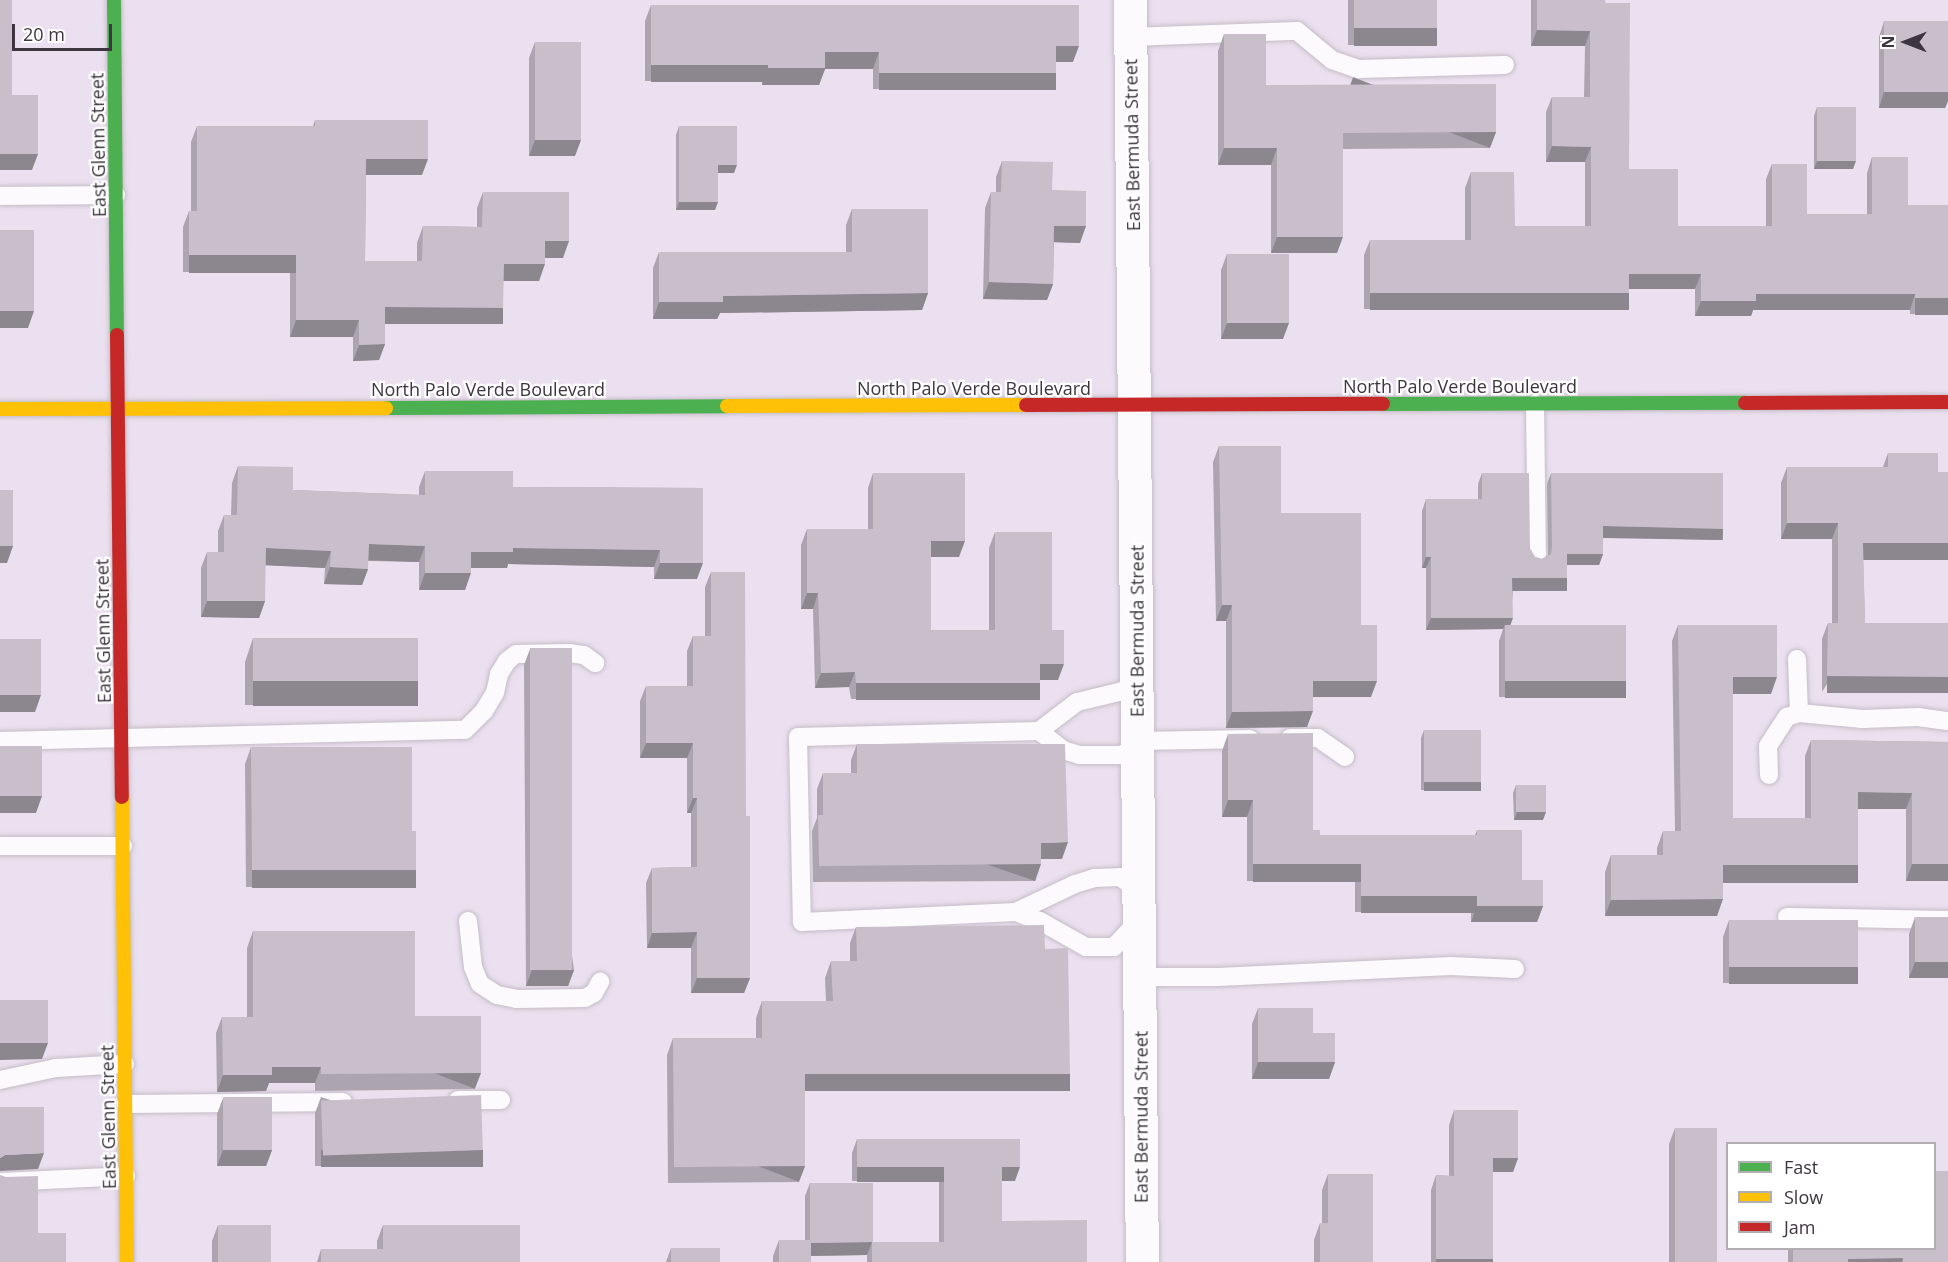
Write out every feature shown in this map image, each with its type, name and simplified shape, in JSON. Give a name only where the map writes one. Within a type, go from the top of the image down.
[{"type":"street","name":"East Glenn Street","points":[[114,0],[127,1262]]},
{"type":"street","name":"East Bermuda Street","points":[[1130,0],[1142,1262]]},
{"type":"street","name":"North Palo Verde Boulevard","points":[[0,409],[1948,402]]},
{"type":"lane","points":[[1130,37],[1297,31],[1332,60],[1358,69],[1505,65]]},
{"type":"lane","points":[[0,196],[116,195]]},
{"type":"lane","points":[[1535,404],[1537,558]]},
{"type":"lane","points":[[0,741],[465,730],[484,711],[495,693],[503,668],[516,654],[569,653],[584,655],[595,663]]},
{"type":"lane","points":[[1797,659],[1799,713]]},
{"type":"lane","points":[[1016,912],[1051,894],[1095,878],[1120,877],[1139,905],[1114,947],[1086,947],[1040,921],[1016,912],[801,922],[798,737],[1039,731],[1077,702],[1123,691],[1138,695]]},
{"type":"lane","points":[[1769,774],[1768,746],[1786,717],[1799,713],[1863,719],[1918,717],[1948,721]]},
{"type":"lane","points":[[1039,731],[1063,750],[1079,755],[1122,755],[1138,744],[1318,738],[1345,756]]},
{"type":"lane","points":[[0,846],[123,846]]},
{"type":"lane","points":[[1787,917],[1948,920]]},
{"type":"lane","points":[[468,921],[473,967],[480,984],[497,995],[517,999],[585,998],[594,993],[600,982]]},
{"type":"lane","points":[[1140,977],[1218,977],[1451,966],[1515,969]]},
{"type":"lane","points":[[0,1080],[56,1068],[125,1064]]},
{"type":"lane","points":[[442,1101],[501,1100]]},
{"type":"lane","points":[[126,1104],[360,1101]]},
{"type":"lane","points":[[0,1182],[126,1176]]},
{"type":"building","points":[[0,0],[12,0],[12,95],[38,95],[38,154],[0,154]]},
{"type":"building","points":[[1354,0],[1437,0],[1437,28],[1354,28]]},
{"type":"building","points":[[1537,0],[1605,0],[1605,3],[1630,3],[1629,169],[1678,169],[1678,226],[1772,226],[1772,164],[1807,164],[1807,214],[1872,214],[1872,157],[1908,157],[1908,205],[1948,205],[1948,298],[1915,298],[1915,294],[1756,294],[1756,301],[1701,301],[1701,274],[1629,274],[1629,293],[1370,293],[1370,240],[1471,240],[1471,172],[1514,172],[1515,226],[1591,226],[1591,147],[1552,146],[1552,97],[1590,97],[1590,31],[1537,30]]},
{"type":"building","points":[[651,5],[1079,5],[1079,46],[1056,46],[1056,73],[879,73],[879,52],[825,52],[825,68],[768,68],[768,65],[651,65]]},
{"type":"building","points":[[1884,21],[1948,21],[1948,92],[1884,92]]},
{"type":"building","points":[[1224,34],[1266,34],[1266,85],[1496,84],[1496,132],[1343,133],[1343,237],[1277,237],[1277,148],[1224,148]]},
{"type":"building","points":[[535,42],[581,42],[581,140],[535,140]]},
{"type":"building","points":[[1817,107],[1856,107],[1856,161],[1817,161]]},
{"type":"building","points":[[315,120],[428,120],[428,159],[366,159],[365,261],[422,261],[423,226],[482,227],[483,192],[569,192],[569,241],[545,241],[545,264],[504,264],[503,308],[385,307],[385,344],[359,345],[359,320],[296,320],[296,255],[189,255],[189,211],[197,211],[197,126],[315,126]]},
{"type":"building","points":[[679,126],[737,126],[737,165],[718,165],[718,202],[679,202]]},
{"type":"building","points":[[1002,161],[1053,162],[1052,190],[1086,191],[1086,226],[1054,226],[1053,284],[989,282],[991,192],[1001,192]]},
{"type":"building","points":[[852,209],[928,209],[928,293],[723,296],[723,302],[659,302],[659,252],[852,252]]},
{"type":"building","points":[[0,230],[34,230],[34,311],[0,311]]},
{"type":"building","points":[[1227,254],[1289,254],[1289,323],[1227,323]]},
{"type":"building","points":[[1219,446],[1281,446],[1281,513],[1361,513],[1361,625],[1377,625],[1377,681],[1313,681],[1313,711],[1232,712],[1232,605],[1222,605]]},
{"type":"building","points":[[1888,453],[1938,453],[1938,472],[1948,472],[1948,543],[1863,543],[1865,623],[1948,623],[1948,677],[1827,676],[1828,623],[1838,623],[1838,523],[1787,523],[1787,467],[1888,467]]},
{"type":"building","points":[[238,466],[293,467],[293,490],[425,495],[425,471],[513,471],[513,487],[703,488],[703,563],[660,563],[660,550],[513,548],[513,552],[471,552],[471,573],[425,573],[425,546],[369,544],[368,569],[330,567],[331,551],[266,548],[265,601],[207,601],[207,552],[224,552],[224,515],[237,515]]},
{"type":"building","points":[[873,473],[965,473],[965,541],[931,541],[931,630],[995,630],[995,532],[1052,532],[1052,630],[1064,630],[1064,664],[1040,664],[1040,683],[856,683],[855,672],[821,673],[818,593],[807,593],[807,529],[873,529]]},
{"type":"building","points":[[1482,473],[1529,473],[1530,548],[1535,557],[1542,559],[1551,554],[1552,547],[1551,473],[1723,473],[1723,529],[1603,526],[1603,554],[1567,554],[1567,578],[1512,578],[1513,618],[1431,618],[1431,557],[1426,557],[1426,499],[1482,499]]},
{"type":"building","points":[[0,490],[13,490],[13,546],[0,546]]},
{"type":"building","points":[[711,572],[745,572],[746,816],[750,816],[750,978],[697,978],[697,932],[652,933],[652,868],[697,867],[697,798],[693,798],[693,743],[646,743],[646,686],[693,686],[693,636],[711,636]]},
{"type":"building","points":[[1505,625],[1626,625],[1626,681],[1505,681]]},
{"type":"building","points":[[1678,625],[1777,625],[1777,677],[1733,677],[1733,818],[1811,818],[1811,740],[1948,742],[1948,864],[1912,864],[1912,793],[1858,792],[1858,865],[1723,865],[1723,899],[1611,900],[1611,855],[1663,855],[1663,831],[1681,831]]},
{"type":"building","points":[[253,638],[418,638],[418,681],[253,681]]},
{"type":"building","points":[[0,639],[41,639],[41,695],[0,695]]},
{"type":"building","points":[[530,648],[572,648],[572,970],[530,970]]},
{"type":"building","points":[[1424,730],[1481,730],[1481,782],[1424,782]]},
{"type":"building","points":[[1313,733],[1313,830],[1320,830],[1320,835],[1477,835],[1477,830],[1522,830],[1522,880],[1543,880],[1543,906],[1477,906],[1477,896],[1361,896],[1361,864],[1253,864],[1253,800],[1228,800],[1228,734]]},
{"type":"building","points":[[857,744],[1065,744],[1068,842],[1041,843],[1041,864],[819,866],[818,815],[823,815],[823,773],[857,773]]},
{"type":"building","points":[[0,746],[42,746],[42,796],[0,796]]},
{"type":"building","points":[[251,747],[412,747],[412,831],[416,831],[416,870],[252,870]]},
{"type":"building","points":[[1516,785],[1546,785],[1546,812],[1516,812]]},
{"type":"building","points":[[1915,917],[1948,917],[1948,962],[1915,962]]},
{"type":"building","points":[[1729,920],[1858,920],[1858,967],[1729,967]]},
{"type":"building","points":[[1044,925],[1045,949],[1068,948],[1070,1074],[805,1074],[805,1166],[674,1167],[673,1038],[762,1038],[762,1001],[833,1001],[831,961],[857,961],[856,927]]},
{"type":"building","points":[[253,931],[415,931],[415,1016],[481,1016],[481,1073],[321,1074],[321,1067],[272,1067],[272,1075],[223,1075],[222,1017],[253,1017]]},
{"type":"building","points":[[0,1000],[48,1000],[48,1043],[0,1043]]},
{"type":"building","points":[[1258,1008],[1313,1008],[1313,1033],[1335,1033],[1335,1062],[1258,1062]]},
{"type":"building","points":[[481,1095],[483,1150],[323,1156],[321,1101]]},
{"type":"building","points":[[223,1097],[272,1097],[272,1150],[223,1150]]},
{"type":"building","points":[[0,1107],[44,1107],[44,1153],[5,1155],[0,1158]]},
{"type":"building","points":[[1454,1110],[1518,1110],[1518,1158],[1493,1158],[1493,1259],[1436,1259],[1436,1175],[1454,1176]]},
{"type":"building","points":[[1675,1128],[1717,1128],[1717,1262],[1675,1262]]},
{"type":"building","points":[[857,1139],[1020,1139],[1020,1167],[1002,1167],[1002,1221],[1087,1220],[1087,1262],[872,1262],[872,1242],[944,1242],[944,1167],[857,1167]]},
{"type":"building","points":[[1936,1171],[1948,1171],[1948,1262],[1903,1262],[1903,1258],[1848,1259],[1848,1262],[1793,1262],[1793,1250],[1936,1250]]},
{"type":"building","points":[[1328,1174],[1373,1174],[1373,1262],[1320,1262],[1320,1223],[1328,1223]]},
{"type":"building","points":[[0,1175],[6,1177],[38,1176],[38,1233],[66,1233],[66,1262],[0,1262]]},
{"type":"building","points":[[810,1183],[873,1183],[873,1242],[811,1243]]},
{"type":"building","points":[[218,1225],[271,1225],[271,1262],[218,1262]]},
{"type":"building","points":[[383,1225],[520,1225],[520,1262],[321,1262],[321,1249],[383,1249]]},
{"type":"building","points":[[779,1240],[811,1240],[811,1262],[779,1262]]},
{"type":"building","points":[[671,1248],[720,1248],[720,1262],[671,1262]]},
{"type":"traffic: fast","points":[[114,0],[117,335]]},
{"type":"traffic: fast","points":[[1383,404],[1745,403]]},
{"type":"traffic: fast","points":[[386,408],[727,406]]},
{"type":"traffic: slow","points":[[727,406],[1026,405]]},
{"type":"traffic: slow","points":[[0,409],[386,408]]},
{"type":"traffic: slow","points":[[122,797],[127,1262]]},
{"type":"traffic: jam","points":[[117,335],[122,797]]},
{"type":"traffic: jam","points":[[1745,403],[1948,402]]},
{"type":"traffic: jam","points":[[1026,405],[1383,404]]}]
